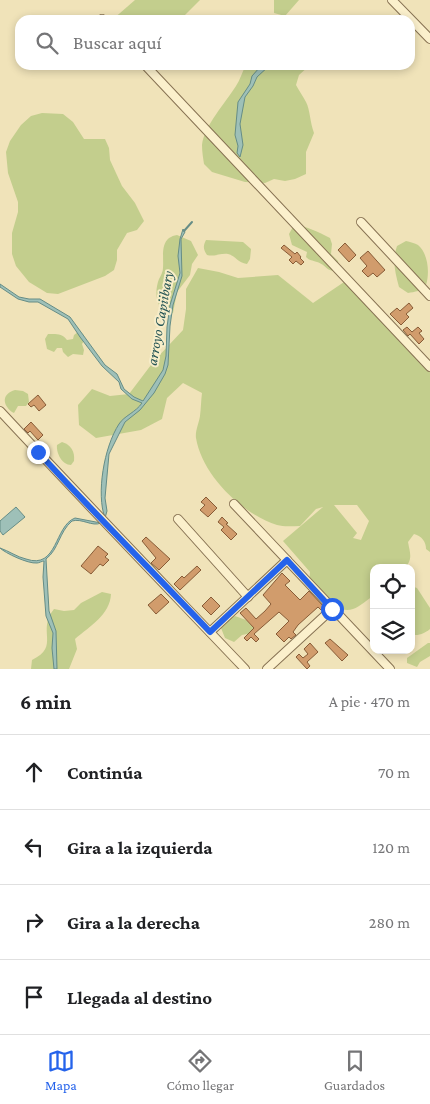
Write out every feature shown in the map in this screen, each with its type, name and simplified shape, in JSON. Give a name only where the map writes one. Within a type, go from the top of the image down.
[{"type":"street","points":[[392,0],[407,15]]},
{"type":"street","points":[[415,24],[430,39]]},
{"type":"street","points":[[150,70],[430,367]]},
{"type":"street","points":[[361,222],[430,296]]},
{"type":"street","points":[[0,411],[99,518],[125,542],[245,669]]},
{"type":"street","points":[[234,504],[390,669]]},
{"type":"street","points":[[178,519],[248,598]]},
{"type":"street","points":[[210,632],[287,560]]},
{"type":"street","points":[[267,669],[332,609]]},
{"type":"street","points":[[376,669],[383,662]]},
{"type":"green space","points":[[135,0],[200,0],[185,15],[118,15]]},
{"type":"green space","points":[[274,0],[299,0],[286,15],[274,13]]},
{"type":"green space","points":[[244,70],[304,70],[299,75],[296,85],[307,105],[314,133],[306,152],[306,174],[285,181],[274,179],[265,183],[245,182],[212,172],[204,164],[202,145],[207,130],[237,84]]},
{"type":"green space","points":[[42,113],[63,114],[73,122],[84,139],[105,139],[109,148],[110,160],[122,186],[135,203],[144,221],[137,230],[127,233],[117,250],[114,270],[105,276],[58,294],[47,293],[29,282],[16,266],[12,254],[12,233],[18,212],[18,202],[8,173],[6,152],[10,141],[21,125],[31,116]]},
{"type":"green space","points":[[294,225],[308,228],[330,238],[332,244],[331,254],[338,261],[339,271],[331,270],[309,259],[306,257],[307,252],[292,245],[289,234]]},
{"type":"green space","points":[[177,235],[191,241],[198,255],[192,264],[190,275],[177,292],[173,313],[168,315],[161,308],[156,294],[163,269],[165,244],[171,237]]},
{"type":"green space","points":[[206,240],[243,242],[251,249],[250,259],[247,264],[228,254],[207,255],[204,248]]},
{"type":"green space","points":[[406,241],[417,244],[421,249],[426,258],[428,269],[425,287],[408,293],[399,287],[394,262],[397,246]]},
{"type":"green space","points":[[198,268],[238,278],[278,275],[313,303],[350,278],[430,371],[430,552],[426,549],[423,540],[414,534],[408,542],[410,553],[408,564],[370,564],[370,599],[356,608],[341,609],[323,598],[309,584],[310,572],[283,541],[323,507],[316,509],[300,526],[277,525],[250,512],[226,491],[206,466],[196,438],[202,393],[183,383],[167,398],[162,419],[141,430],[96,438],[79,425],[78,405],[92,389],[110,396],[129,394],[154,361],[183,330],[186,289]],"holes":[[[334,505],[357,505],[369,521],[361,540],[353,538],[357,533]]]},
{"type":"green space","points":[[78,332],[83,334],[85,339],[82,344],[83,355],[73,354],[68,357],[62,348],[57,348],[54,352],[47,349],[45,339],[48,334],[61,335],[67,340],[73,339],[74,335]]},
{"type":"green space","points":[[15,390],[28,394],[29,402],[26,406],[18,406],[14,413],[6,406],[5,399],[8,394]]},
{"type":"green space","points":[[62,442],[73,451],[74,461],[71,465],[62,461],[59,455],[57,445]]},
{"type":"green space","points":[[415,587],[430,608],[430,629],[415,635]]},
{"type":"green space","points":[[102,592],[111,594],[107,608],[98,620],[75,639],[77,649],[69,669],[31,669],[32,660],[41,655],[47,644],[47,624],[54,609],[74,610],[81,603]]},
{"type":"green space","points":[[235,616],[246,620],[254,628],[252,633],[242,635],[234,642],[225,638],[221,628],[222,623]]},
{"type":"green space","points":[[430,643],[430,656],[420,662],[417,667],[407,663],[407,658]]},
{"type":"water","points":[[257,70],[265,70],[257,77],[245,97],[240,124],[243,145],[240,157],[237,153],[238,146],[235,135],[238,102],[250,84],[252,76]]},
{"type":"water","points":[[183,229],[185,232],[181,239],[182,276],[173,305],[168,365],[154,393],[140,410],[125,422],[109,454],[105,498],[107,511],[105,518],[101,496],[103,471],[109,445],[121,421],[142,403],[132,399],[121,389],[119,382],[102,366],[68,319],[38,302],[18,299],[0,287],[0,284],[19,297],[40,299],[70,317],[105,365],[117,374],[124,389],[143,401],[163,370],[170,305],[180,273],[178,256],[180,239]]},
{"type":"water","points":[[16,507],[25,517],[3,535],[0,531],[0,521]]},
{"type":"water","points":[[75,518],[101,523],[72,521],[64,530],[54,550],[46,559],[49,611],[56,631],[57,669],[54,669],[53,633],[46,616],[43,577],[44,561],[37,563],[28,562],[0,548],[26,559],[36,561],[44,558],[55,546],[63,529]]},
{"type":"building","points":[[345,243],[356,255],[349,262],[338,250]]},
{"type":"building","points":[[284,245],[295,254],[297,252],[304,262],[301,265],[296,261],[293,264],[289,260],[292,257],[281,248]]},
{"type":"building","points":[[368,251],[385,270],[377,277],[373,273],[368,277],[362,271],[367,266],[360,258]]},
{"type":"building","points":[[409,303],[413,308],[406,314],[409,317],[401,325],[390,314],[397,308],[400,311]]},
{"type":"building","points":[[407,327],[412,332],[418,327],[422,331],[419,333],[424,339],[419,344],[410,334],[408,336],[403,330]]},
{"type":"building","points":[[38,395],[46,405],[39,411],[34,405],[31,407],[28,404]]},
{"type":"building","points":[[31,422],[43,435],[38,440],[30,431],[28,433],[24,429]]},
{"type":"building","points":[[206,497],[217,508],[208,517],[200,510],[205,505],[201,502]]},
{"type":"building","points":[[222,517],[228,523],[226,524],[237,534],[231,540],[221,530],[224,527],[218,522]]},
{"type":"building","points":[[146,537],[170,559],[159,570],[151,563],[156,558],[142,541]]},
{"type":"building","points":[[98,546],[108,554],[105,557],[109,560],[103,566],[100,564],[91,574],[81,566]]},
{"type":"building","points":[[197,566],[201,570],[180,590],[174,584]]},
{"type":"building","points":[[282,573],[290,581],[285,585],[300,600],[309,591],[324,607],[321,610],[318,607],[298,625],[293,632],[296,635],[291,639],[289,637],[284,642],[276,634],[289,621],[279,612],[254,634],[259,639],[256,642],[251,637],[247,641],[244,638],[254,628],[240,613],[246,608],[256,619],[265,611],[271,604],[263,595]]},
{"type":"building","points":[[161,594],[169,602],[156,614],[148,605]]},
{"type":"building","points":[[211,597],[220,606],[211,615],[202,606]]},
{"type":"building","points":[[330,639],[348,655],[342,661],[325,643]]},
{"type":"building","points":[[310,643],[318,652],[307,662],[310,666],[307,669],[296,657],[299,654],[303,658],[308,654],[304,649]]},
{"type":"waterway","name":"arroyo Capiibary","points":[[184,231],[192,222]]},
{"type":"route","points":[[38,452],[210,632],[287,560],[332,609]]}]
